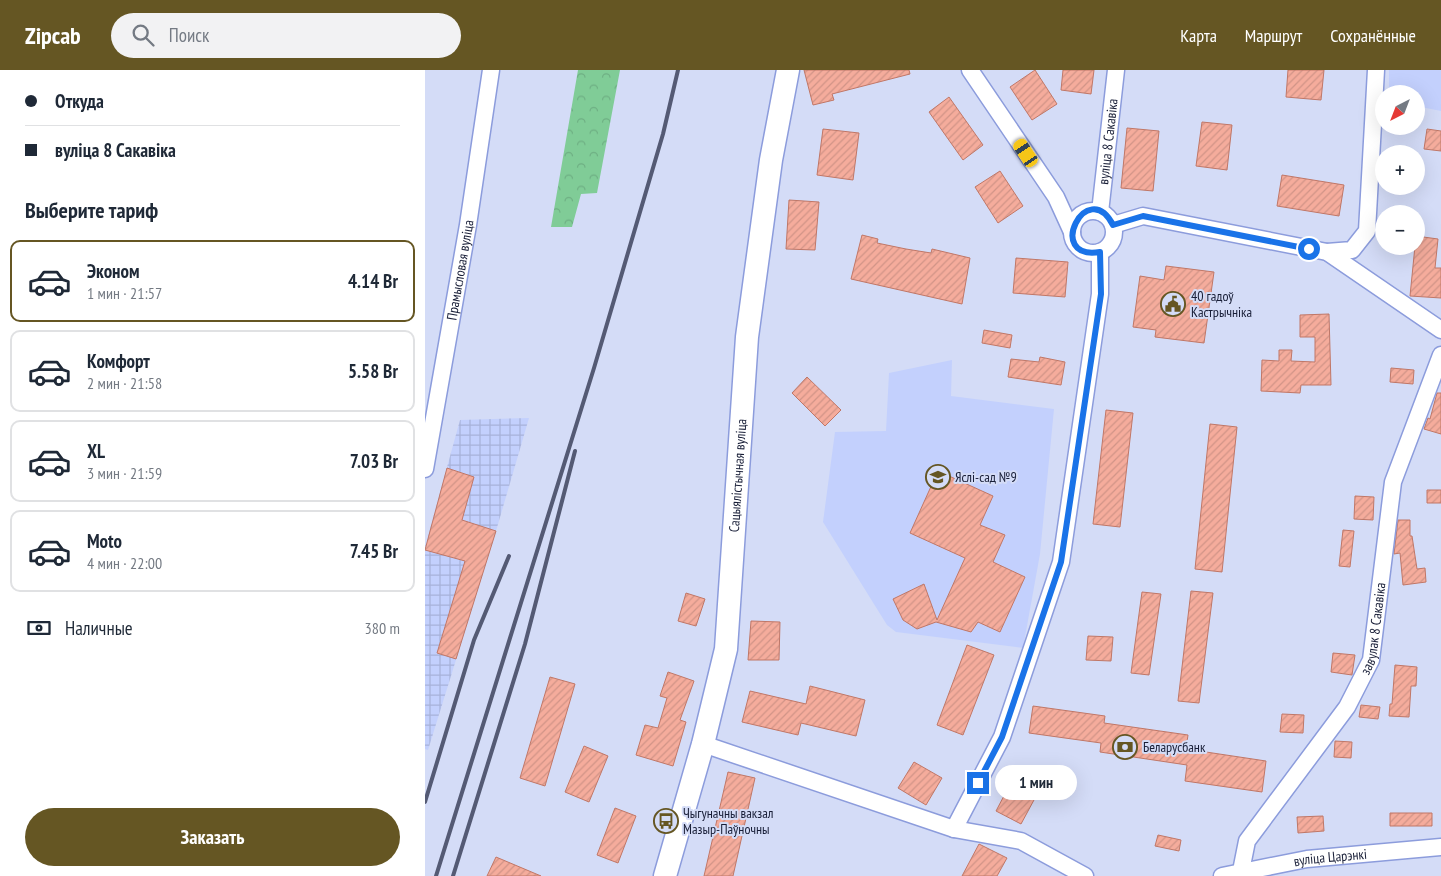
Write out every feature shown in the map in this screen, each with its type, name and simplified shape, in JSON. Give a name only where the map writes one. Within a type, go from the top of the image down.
[{"type":"street","name":"Прамысловая вуліца","points":[[425,469],[468,226],[491,70]]},
{"type":"street","name":"Сацыялістычная вуліца","points":[[665,876],[703,744],[726,649],[747,337],[771,160],[788,70]]},
{"type":"street","points":[[970,70],[1056,196],[1076,244],[1087,252],[1100,252],[1106,249],[1113,238],[1113,225],[1106,215],[1056,196]]},
{"type":"street","name":"вуліца 8 Сакавіка","points":[[1096,211],[1116,70]]},
{"type":"street","points":[[1113,225],[1143,216],[1327,252],[1352,250],[1367,231],[1376,70]]},
{"type":"street","points":[[1072,232],[1076,219],[1081,214],[1096,211]]},
{"type":"street","points":[[954,829],[1002,737],[1061,562],[1101,294],[1100,252]]},
{"type":"street","points":[[1327,252],[1441,330]]},
{"type":"street","name":"завулак 8 Сакавіка","points":[[1241,871],[1247,841],[1347,707],[1371,660],[1393,482],[1441,355]]},
{"type":"street","points":[[703,744],[954,829],[1021,841],[1085,876]]},
{"type":"street","name":"вуліца Царэнкі","points":[[1222,876],[1316,858],[1441,847]]},
{"type":"shaded area","points":[[1389,70],[1441,70],[1441,111],[1425,108],[1425,85],[1389,85]]},
{"type":"shaded area","name":"Яслі-сад №9","points":[[952,360],[951,396],[1054,409],[1040,554],[1023,648],[896,632],[887,625],[823,522],[835,432],[886,431],[889,373]]},
{"type":"shaded area","points":[[529,418],[428,750],[425,749],[425,547],[460,420]]},
{"type":"green space","points":[[578,70],[620,70],[597,193],[581,194],[572,227],[551,227]]},
{"type":"building","points":[[804,70],[909,70],[910,74],[832,94],[834,100],[813,105]]},
{"type":"building","points":[[1035,70],[1057,104],[1032,120],[1010,87]]},
{"type":"building","points":[[1063,70],[1094,70],[1091,94],[1061,90]]},
{"type":"building","points":[[1288,70],[1324,70],[1321,100],[1286,97]]},
{"type":"building","points":[[949,97],[983,145],[963,160],[929,112]]},
{"type":"building","points":[[1202,122],[1232,125],[1227,170],[1196,166]]},
{"type":"building","points":[[1127,128],[1159,131],[1153,191],[1121,188]]},
{"type":"building","points":[[823,129],[859,133],[853,180],[817,175]]},
{"type":"building","points":[[1427,129],[1441,131],[1441,151],[1425,149]]},
{"type":"building","points":[[1000,171],[1023,206],[998,223],[975,187]]},
{"type":"building","points":[[1282,175],[1344,185],[1339,216],[1277,206]]},
{"type":"building","points":[[789,200],[819,202],[815,250],[786,249]]},
{"type":"building","points":[[862,235],[878,239],[877,243],[931,253],[932,249],[970,258],[962,304],[851,279]]},
{"type":"building","points":[[1425,237],[1438,239],[1435,268],[1441,268],[1441,298],[1410,296],[1414,255],[1425,255]]},
{"type":"building","points":[[1016,258],[1068,262],[1065,297],[1013,293]]},
{"type":"building","name":"40 гадоў Кастрычніка","points":[[1166,266],[1214,272],[1204,343],[1155,337],[1156,330],[1133,327],[1140,276],[1164,280]]},
{"type":"building","points":[[1329,314],[1331,385],[1301,385],[1300,393],[1261,391],[1262,360],[1279,361],[1279,350],[1292,350],[1291,361],[1315,362],[1315,337],[1300,337],[1300,315]]},
{"type":"building","points":[[984,330],[1012,335],[1010,348],[982,343]]},
{"type":"building","points":[[1040,357],[1065,362],[1061,385],[1008,377],[1011,359],[1039,362]]},
{"type":"building","points":[[1391,368],[1414,370],[1413,384],[1390,382]]},
{"type":"building","points":[[807,377],[841,410],[825,426],[792,393]]},
{"type":"building","points":[[1437,393],[1441,393],[1441,434],[1424,429],[1428,418],[1430,419]]},
{"type":"building","points":[[1106,410],[1133,413],[1120,527],[1093,524]]},
{"type":"building","points":[[1210,424],[1237,427],[1222,572],[1195,569]]},
{"type":"building","points":[[447,468],[474,477],[462,520],[496,531],[456,659],[437,653],[465,561],[425,550]]},
{"type":"building","points":[[938,471],[993,496],[980,525],[1005,535],[993,562],[1025,577],[1000,632],[978,622],[971,632],[936,622],[917,629],[903,620],[893,599],[924,584],[937,620],[965,558],[910,533]]},
{"type":"building","points":[[1427,490],[1441,490],[1441,503],[1427,503]]},
{"type":"building","points":[[1355,496],[1374,497],[1373,520],[1354,519]]},
{"type":"building","points":[[1398,520],[1410,520],[1410,536],[1412,536],[1417,569],[1425,568],[1426,582],[1403,585],[1400,553],[1394,554]]},
{"type":"building","points":[[1343,530],[1354,531],[1350,567],[1339,566]]},
{"type":"building","points":[[1191,591],[1213,593],[1199,703],[1178,701]]},
{"type":"building","points":[[1142,592],[1161,594],[1149,675],[1131,673]]},
{"type":"building","points":[[686,593],[705,599],[696,626],[678,621]]},
{"type":"building","points":[[751,621],[780,622],[779,660],[748,660]]},
{"type":"building","points":[[1088,636],[1113,637],[1111,661],[1086,660]]},
{"type":"building","points":[[967,645],[994,655],[963,735],[937,725]]},
{"type":"building","points":[[1333,653],[1355,655],[1352,675],[1331,672]]},
{"type":"building","points":[[1395,665],[1417,667],[1416,686],[1411,686],[1409,717],[1389,716],[1390,704],[1392,704]]},
{"type":"building","points":[[668,672],[694,681],[680,720],[686,722],[673,766],[636,755],[645,725],[658,728],[667,698],[660,696]]},
{"type":"building","points":[[550,677],[575,684],[545,786],[520,778]]},
{"type":"building","points":[[810,686],[865,700],[856,736],[801,723],[798,735],[742,722],[750,691],[806,704]]},
{"type":"building","points":[[1361,705],[1380,707],[1378,719],[1359,717]]},
{"type":"building","points":[[1033,706],[1105,716],[1104,723],[1188,735],[1186,749],[1266,761],[1262,792],[1185,781],[1187,765],[1100,752],[1101,743],[1029,733]]},
{"type":"building","points":[[1282,714],[1304,715],[1303,733],[1280,732]]},
{"type":"building","points":[[1335,741],[1352,742],[1351,758],[1334,757]]},
{"type":"building","points":[[584,746],[608,756],[589,802],[565,792]]},
{"type":"building","points":[[914,762],[942,778],[926,805],[898,788]]},
{"type":"building","points":[[728,772],[755,778],[733,876],[704,876]]},
{"type":"building","points":[[1016,773],[1041,787],[1021,824],[996,811]]},
{"type":"building","points":[[615,808],[636,816],[618,863],[597,855]]},
{"type":"building","points":[[1390,813],[1432,813],[1432,826],[1390,826]]},
{"type":"building","points":[[1323,816],[1324,831],[1298,833],[1297,817]]},
{"type":"building","points":[[1158,835],[1181,840],[1179,851],[1155,846]]},
{"type":"building","points":[[979,844],[1007,858],[997,876],[962,876]]},
{"type":"building","points":[[496,857],[541,876],[487,876]]},
{"type":"railway","points":[[436,876],[594,368],[663,134],[678,70]]},
{"type":"railway","points":[[453,876],[525,644],[575,451]]},
{"type":"railway","points":[[425,802],[474,640],[509,556]]},
{"type":"place","name":"40 гадоў Кастрычніка","points":[[1173,304]]},
{"type":"place","name":"Яслі-сад №9","points":[[938,477]]},
{"type":"place","name":"Беларусбанк","points":[[1125,747]]},
{"type":"place","name":"Чыгуначны вакзал Мазыр-Паўночны","points":[[666,821]]},
{"type":"route","points":[[978,783],[1002,737],[1061,562],[1101,294],[1100,252],[1087,252],[1076,244],[1072,232],[1076,219],[1081,214],[1093,210],[1106,215],[1113,225],[1143,216],[1309,249]]}]
